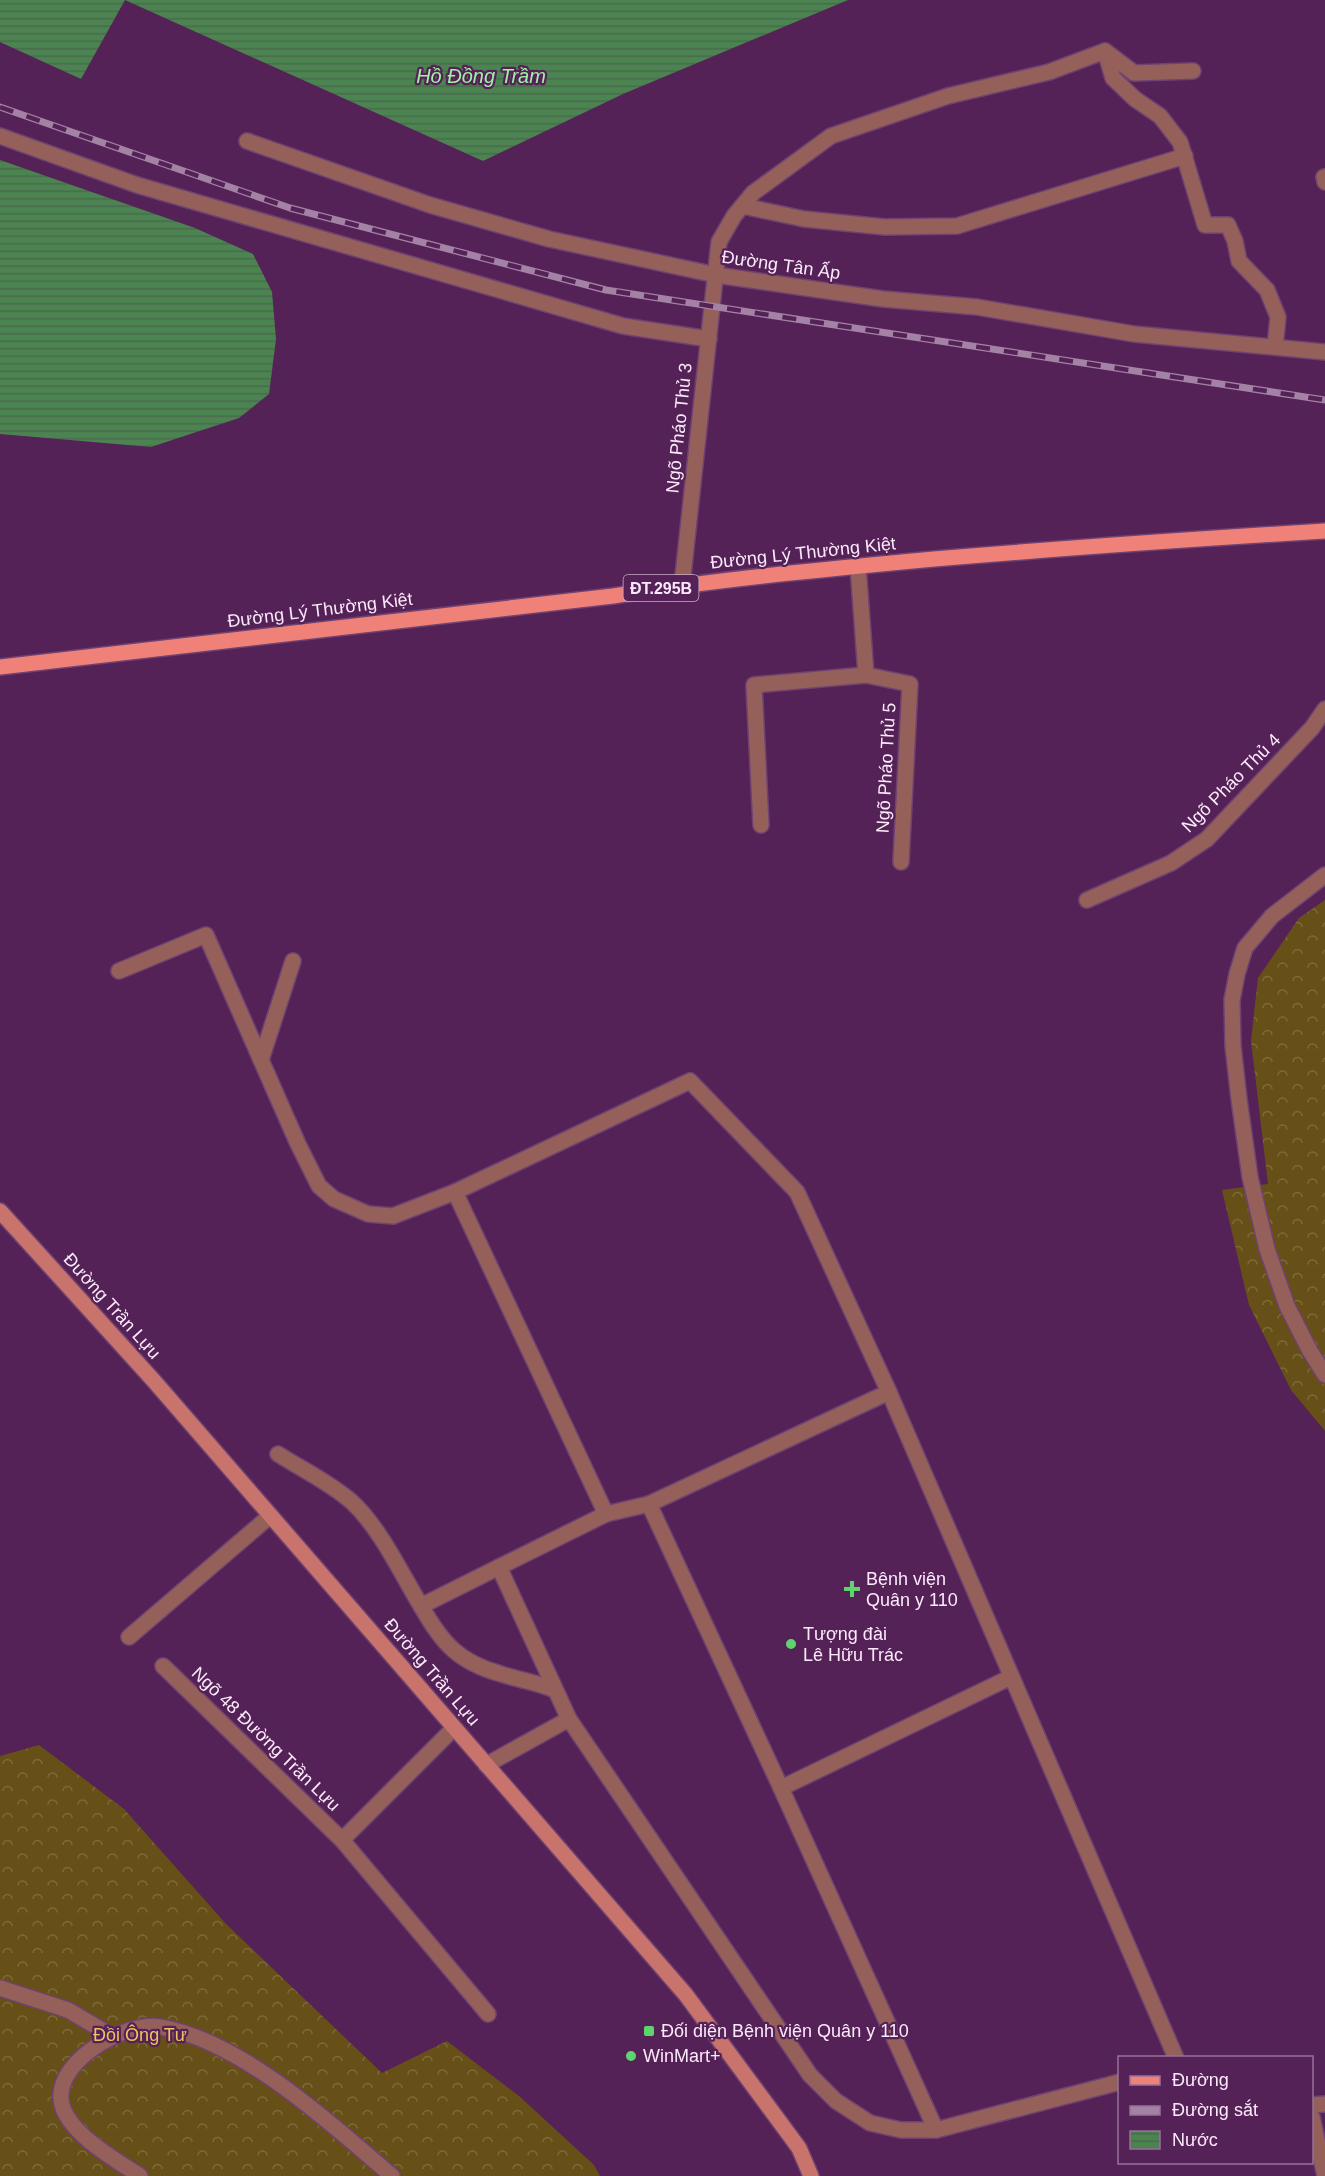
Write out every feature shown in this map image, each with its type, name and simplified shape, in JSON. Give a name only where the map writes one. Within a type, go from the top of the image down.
[{"type":"main road","name":"Đường Lý Thường Kiệt","points":[[0,667],[858,566],[1110,544],[1325,531]]},
{"type":"main road","name":"Đường Trần Lựu","points":[[0,1211],[154,1381],[686,1995],[799,2148],[811,2176]]},
{"type":"street","points":[[1105,51],[1134,73],[1193,72]]},
{"type":"street","points":[[1105,51],[1113,78],[1135,99],[1160,116],[1180,142],[1205,225],[1228,225],[1235,241],[1239,261],[1267,290],[1278,317],[1275,347]]},
{"type":"street","name":"Ngõ Pháo Thủ 3","points":[[682,585],[719,242],[753,193],[831,136],[948,96],[1049,72],[1105,51]]},
{"type":"street","points":[[0,136],[137,185],[577,313],[623,326],[709,339]]},
{"type":"street","name":"Đường Tân Ấp","points":[[247,141],[430,205],[549,239],[716,275],[883,299],[977,307],[1134,334],[1325,352]]},
{"type":"street","points":[[743,206],[804,219],[885,228],[957,226],[1185,156]]},
{"type":"street","points":[[858,566],[866,675]]},
{"type":"street","name":"Ngõ Pháo Thủ 5","points":[[762,825],[754,685],[866,675],[910,684],[901,862]]},
{"type":"street","name":"Ngõ Pháo Thủ 4","points":[[1086,900],[1171,863],[1207,839],[1312,728],[1325,709]]},
{"type":"street","points":[[1325,874],[1272,916],[1245,948],[1232,1000],[1233,1046],[1239,1099],[1250,1177],[1267,1250],[1287,1306],[1325,1375]]},
{"type":"street","points":[[119,971],[206,935],[320,1186],[334,1199],[368,1214],[393,1216],[455,1192],[690,1082],[797,1192],[889,1392],[1175,2056]]},
{"type":"street","points":[[261,1060],[293,961]]},
{"type":"street","points":[[455,1192],[606,1514]]},
{"type":"street","points":[[421,1606],[606,1514],[649,1504],[889,1392]]},
{"type":"street","points":[[278,1454],[309,1471],[354,1504],[371,1525],[436,1633],[464,1659],[498,1674],[538,1682],[555,1690]]},
{"type":"street","points":[[649,1504],[936,2130]]},
{"type":"street","points":[[129,1637],[270,1516]]},
{"type":"street","points":[[499,1567],[569,1719],[810,2075],[836,2102],[870,2123],[901,2130],[936,2130],[1118,2082]]},
{"type":"street","name":"Ngõ 48 Đường Trần Lựu","points":[[163,1666],[342,1840],[488,2014]]},
{"type":"street","points":[[781,1788],[1011,1677]]},
{"type":"street","points":[[486,1765],[569,1719]]},
{"type":"street","name":"Ngõ 48 Đường Trần Lựu","points":[[342,1840],[454,1728]]},
{"type":"street","points":[[0,1988],[68,2010],[112,2036]]},
{"type":"street","points":[[140,2176],[93,2143],[73,2124],[62,2107],[62,2089],[66,2073],[112,2036],[132,2029],[160,2026],[218,2046],[297,2097],[335,2126],[392,2176]]},
{"type":"street","points":[[1313,2125],[1325,2176]]},
{"type":"green space","points":[[1325,900],[1325,1431],[1291,1390],[1249,1305],[1222,1190],[1268,1184],[1251,1041],[1258,978],[1299,918]]},
{"type":"green space","name":"Đồi Ông Tư","points":[[39,1745],[124,1809],[226,1924],[382,2073],[447,2041],[519,2096],[594,2165],[600,2176],[0,2176],[0,1756]]},
{"type":"water","points":[[0,0],[125,0],[81,79],[0,42]]},
{"type":"water","name":"Hồ Đồng Trầm","points":[[125,0],[848,0],[623,94],[483,161]]},
{"type":"water","points":[[0,160],[195,228],[253,254],[272,292],[276,339],[269,394],[239,418],[151,447],[0,434]]},
{"type":"railway","points":[[0,107],[290,208],[606,290],[1325,400]]},
{"type":"place","name":"Bệnh viện Quân y 110","points":[[852,1589]]},
{"type":"place","name":"Tượng đài Lê Hữu Trác","points":[[791,1644]]},
{"type":"place","name":"Đối diện Bệnh viện Quân y 110","points":[[649,2031]]},
{"type":"place","name":"WinMart+","points":[[631,2056]]}]
